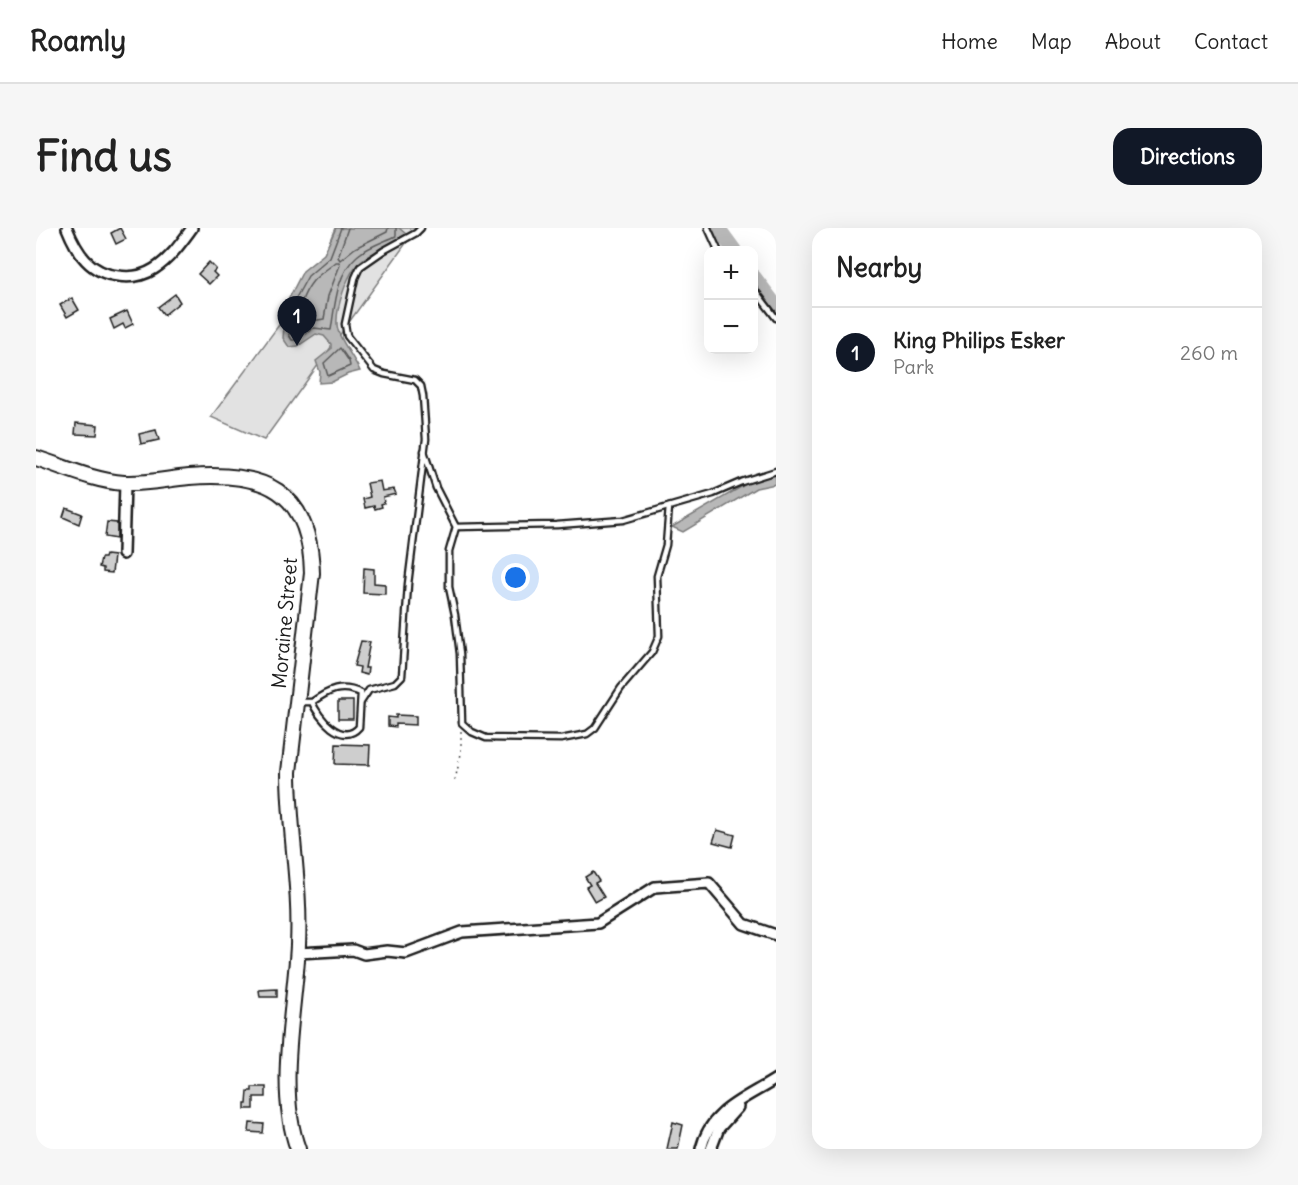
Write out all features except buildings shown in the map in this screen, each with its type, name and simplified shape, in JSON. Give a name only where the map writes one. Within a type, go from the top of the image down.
[{"type":"main road","name":"Moraine Street","points":[[36,458],[85,474],[125,483],[214,476],[241,477],[275,488],[297,510],[305,528],[311,558],[310,591],[291,743],[289,791],[296,860],[298,949],[288,1095],[297,1149]]},
{"type":"street","points":[[67,228],[76,249],[94,269],[123,277],[144,274],[155,268],[168,258],[192,228]]},
{"type":"street","points":[[123,554],[125,483]]},
{"type":"street","points":[[298,949],[353,950],[364,954],[387,951],[406,953],[462,932],[598,923],[655,886],[709,883],[744,924],[776,935]]},
{"type":"street","points":[[701,1149],[710,1125],[723,1111],[776,1079]]},
{"type":"street","points":[[711,1149],[719,1128],[731,1112],[763,1087]]},
{"type":"lane","points":[[362,702],[369,690],[395,683],[402,676],[408,584],[424,451],[426,413],[421,386],[415,380],[384,374],[374,369],[347,336],[345,324],[355,278],[360,267],[422,228]]},
{"type":"lane","points":[[708,228],[716,246]]},
{"type":"lane","points":[[758,295],[776,318]]},
{"type":"lane","points":[[424,451],[436,488],[456,527],[449,550],[448,587],[455,615],[460,654],[462,723],[472,732],[486,738],[561,739],[587,734],[595,728],[621,688],[652,652],[658,636],[657,576],[666,545],[669,507]]},
{"type":"lane","points":[[456,527],[604,523],[622,520],[713,494],[776,471]]},
{"type":"lane","points":[[296,702],[312,702],[327,691],[340,688],[361,693],[359,727],[356,731],[348,733],[335,731],[320,718],[312,702]]},
{"type":"path","points":[[455,780],[461,754],[462,723]]},
{"type":"shaded area","points":[[335,228],[417,228],[264,440],[211,417],[316,275]]},
{"type":"water","points":[[336,228],[399,228],[406,234],[396,242],[362,260],[352,273],[343,292],[338,313],[338,330],[360,371],[332,382],[319,383],[320,372],[316,361],[331,349],[331,344],[324,336],[316,334],[298,346],[289,347],[283,338],[286,304],[303,271],[324,254]]},
{"type":"water","points":[[776,471],[776,484],[756,488],[683,532],[672,527],[760,476]]},
{"type":"waterway","points":[[718,228],[731,246]]},
{"type":"waterway","points":[[758,282],[776,306]]},
{"type":"place","name":"King Philips Esker","points":[[297,346]]}]
